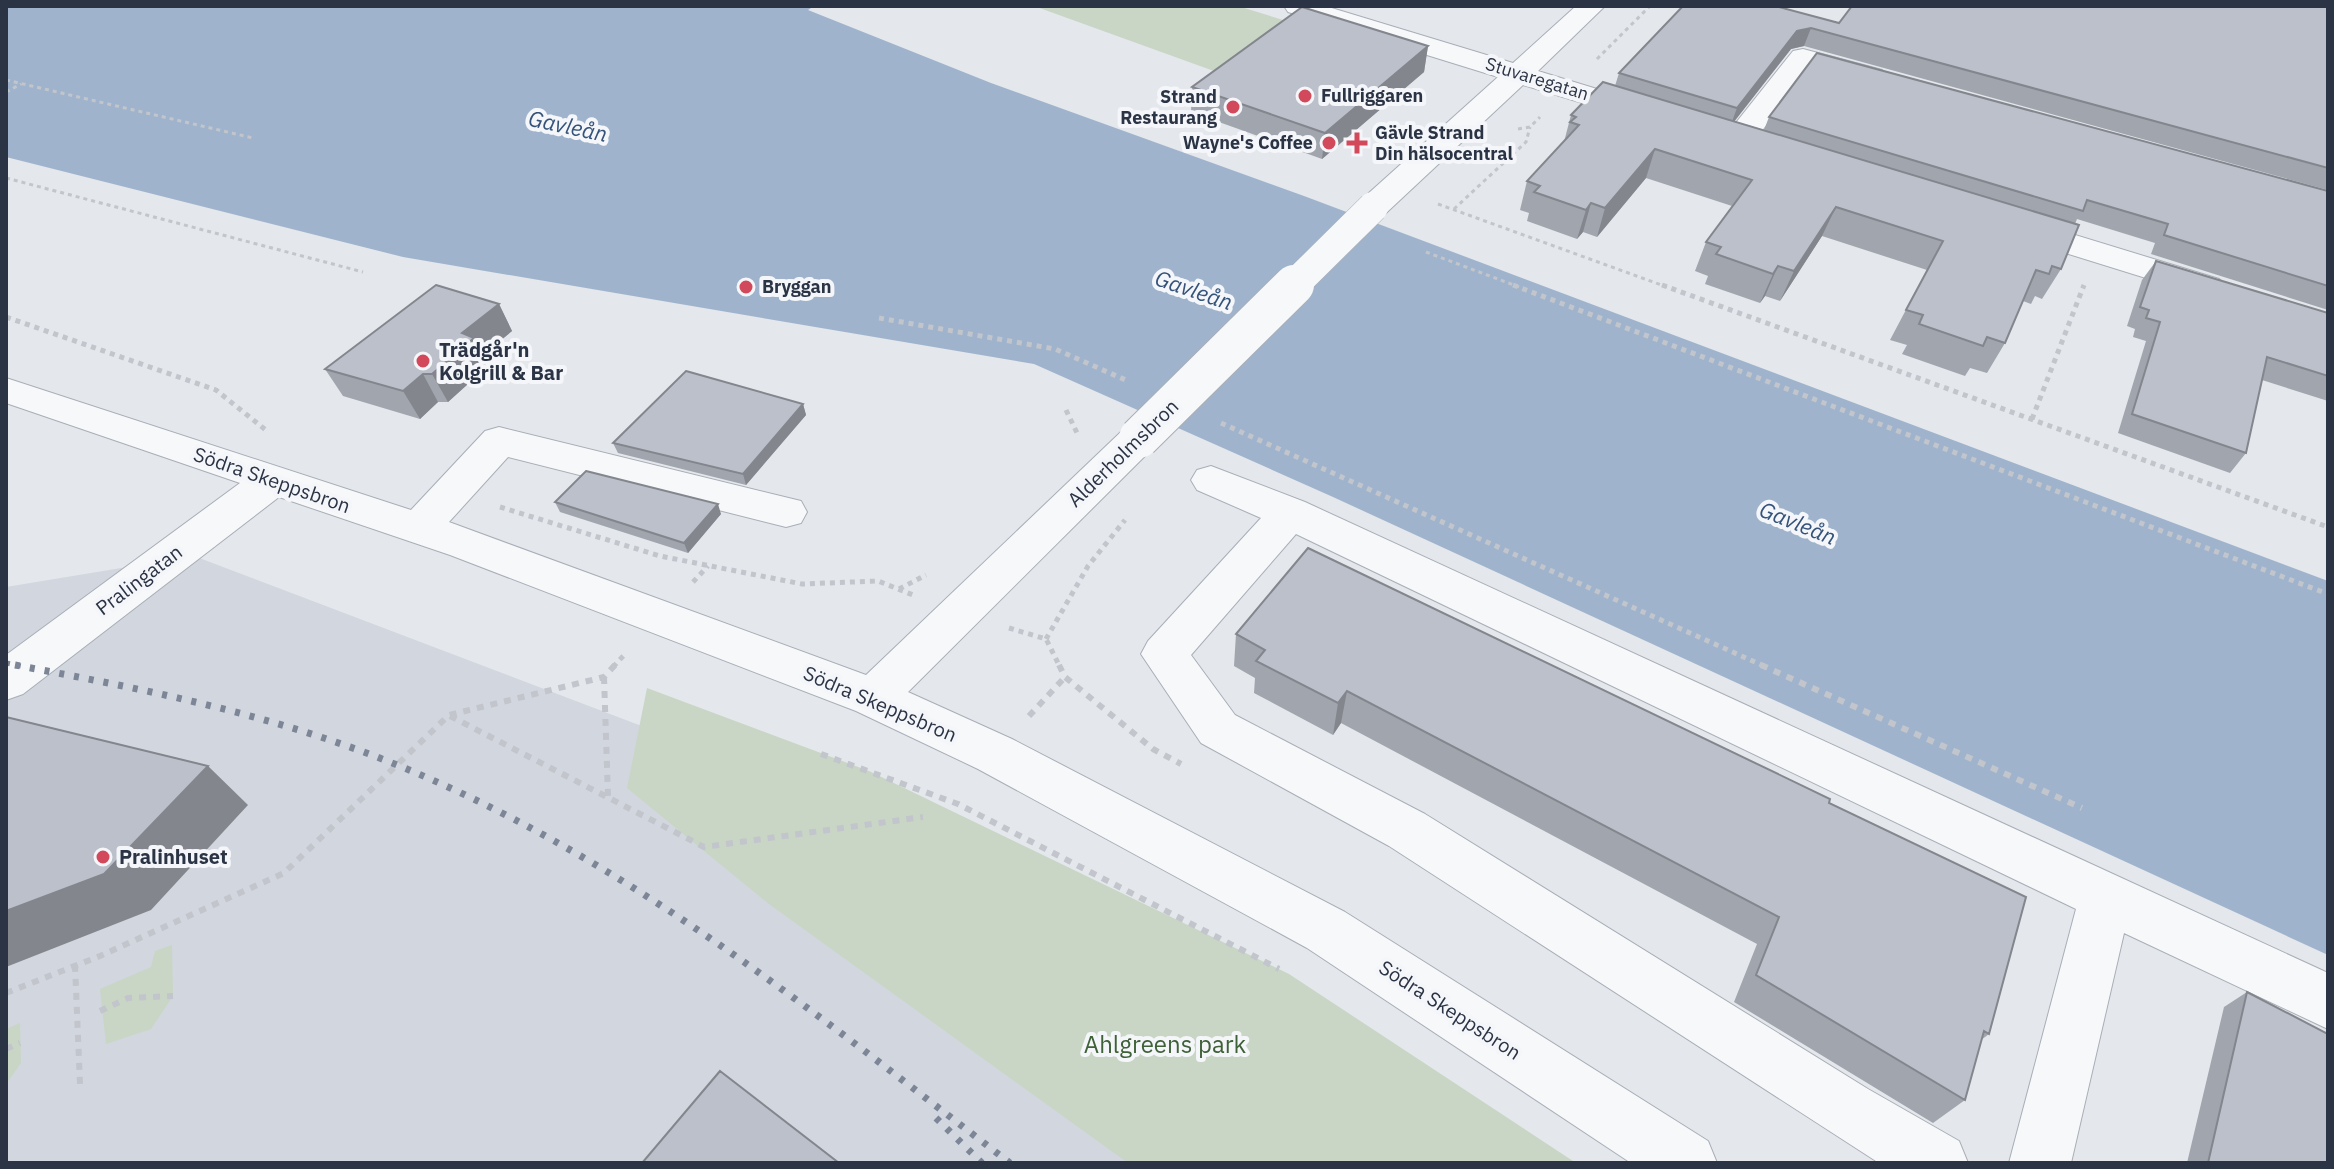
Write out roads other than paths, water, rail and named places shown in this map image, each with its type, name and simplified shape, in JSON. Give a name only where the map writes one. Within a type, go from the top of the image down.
[{"type":"street","name":"Stuvaregatan","points":[[1297,6],[1724,137],[1803,57],[1906,85]]},
{"type":"street","name":"Alderholmsbron","points":[[873,697],[1373,207],[1592,6]]},
{"type":"street","points":[[1977,215],[2242,296]]},
{"type":"street","name":"Södra Skeppsbron","points":[[6,390],[274,459],[418,529],[873,697],[995,754],[1326,930],[1686,1163]]},
{"type":"street","points":[[418,529],[499,441],[786,512]]},
{"type":"street","name":"Pralingatan","points":[[6,681],[274,459]]},
{"type":"street","points":[[1211,480],[1290,513],[2328,1002]]},
{"type":"street","points":[[1290,513],[1164,654],[1218,729],[1407,830],[1847,1110],[1937,1163]]},
{"type":"street","points":[[2040,1163],[2105,899]]},
{"type":"water","name":"Gavleån","points":[[6,6],[814,6],[808,10],[991,83],[1304,196],[2328,581],[2328,955],[1333,497],[1034,364],[403,257],[6,157]]},
{"type":"railway","points":[[6,663],[26,667]]},
{"type":"railway","points":[[15,665],[153,692],[243,714],[377,757],[465,795],[549,838],[708,937],[860,1047],[1010,1163]]},
{"type":"railway","points":[[936,1118],[982,1163]]},
{"type":"place","name":"Fullriggaren","points":[[1305,96]]},
{"type":"place","name":"Strand Restaurang","points":[[1233,107]]},
{"type":"place","name":"Wayne's Coffee","points":[[1329,143]]},
{"type":"place","name":"Gävle Strand Din hälsocentral","points":[[1357,143]]},
{"type":"place","name":"Bryggan","points":[[746,287]]},
{"type":"place","name":"Trädgår'n Kolgrill & Bar","points":[[423,361]]},
{"type":"place","name":"Pralinhuset","points":[[103,857]]},
{"type":"park label","name":"Ahlgreens park","points":[[1165,1045]]}]
